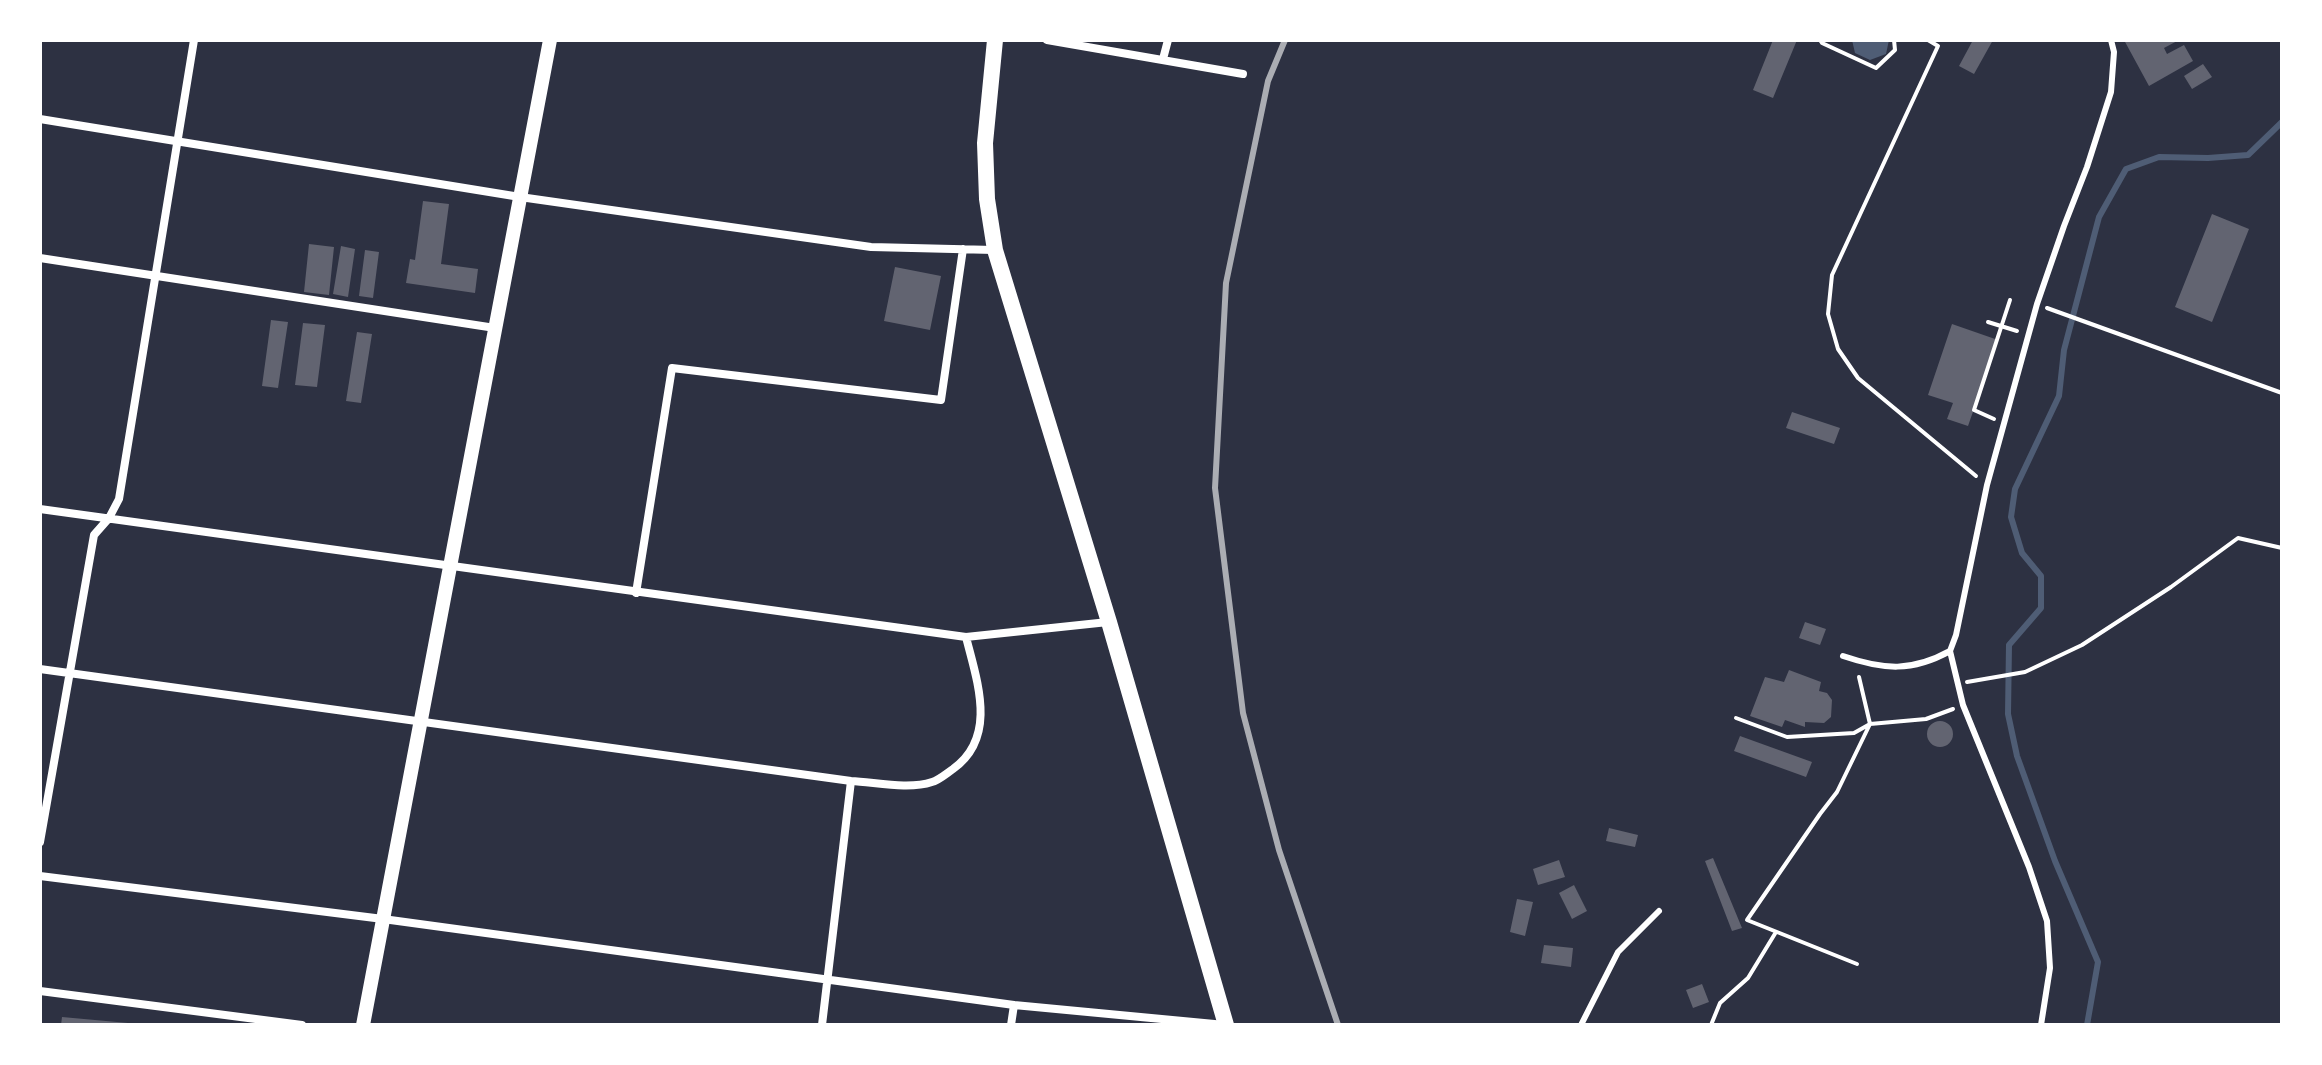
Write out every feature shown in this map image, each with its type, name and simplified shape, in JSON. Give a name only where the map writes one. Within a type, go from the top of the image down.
[{"type":"main road","points":[[995,40],[985,143],[987,199],[995,250],[1109,622],[1226,1025]]},
{"type":"street","points":[[40,842],[94,535],[109,518],[119,499],[194,40]]},
{"type":"street","points":[[363,1025],[550,40]]},
{"type":"street","points":[[1047,40],[1243,74]]},
{"type":"street","points":[[1163,59],[1168,40]]},
{"type":"street","points":[[40,119],[520,197],[871,247],[995,250]]},
{"type":"street","points":[[636,593],[672,368],[941,400],[963,249]]},
{"type":"street","points":[[40,258],[495,328]]},
{"type":"street","points":[[40,509],[966,637],[1109,622]]},
{"type":"street","points":[[40,669],[851,781],[916,785],[933,782],[970,754],[980,727],[982,701],[966,637]]},
{"type":"street","points":[[822,1025],[851,781]]},
{"type":"street","points":[[40,876],[383,919],[1014,1005],[1226,1025]]},
{"type":"street","points":[[40,991],[302,1025]]},
{"type":"street","points":[[1011,1025],[1014,1005]]},
{"type":"lane","points":[[2041,1025],[2050,968],[2047,921],[2029,867],[1963,705],[1950,651],[1987,485],[2031,335],[2044,279],[2087,167],[2111,92],[2114,52],[2111,40]]},
{"type":"lane","points":[[1843,656],[1885,667],[1916,666],[1950,651]]},
{"type":"lane","points":[[1581,1025],[1618,952],[1659,911]]},
{"type":"path","points":[[1820,40],[1876,68],[1895,50],[1894,40]]},
{"type":"path","points":[[1928,40],[1938,46],[1832,275],[1828,314],[1838,349],[1858,378],[1987,485]]},
{"type":"path","points":[[2006,424],[1974,410],[2010,300]]},
{"type":"path","points":[[2054,310],[2282,393]]},
{"type":"path","points":[[1988,322],[2031,335]]},
{"type":"path","points":[[1983,679],[2025,672],[2082,645],[2171,587],[2238,538],[2282,548]]},
{"type":"path","points":[[1857,964],[1747,920],[1837,792],[1870,724],[1859,677]]},
{"type":"path","points":[[1736,718],[1787,737],[1854,733],[1870,724],[1926,719],[1963,705]]},
{"type":"path","points":[[1711,1025],[1720,1003],[1748,978],[1776,932]]},
{"type":"water","points":[[1852,40],[1889,40],[1886,54],[1870,60],[1855,53]]},
{"type":"building","points":[[1773,40],[1797,40],[1773,98],[1753,90]]},
{"type":"building","points":[[1973,40],[1993,40],[1974,74],[1959,66]]},
{"type":"building","points":[[2124,40],[2179,40],[2164,48],[2167,54],[2184,45],[2193,61],[2149,86]]},
{"type":"building","points":[[2203,64],[2212,77],[2192,89],[2184,76]]},
{"type":"building","points":[[423,201],[449,204],[441,264],[478,269],[475,293],[406,283],[410,259],[415,260]]},
{"type":"building","points":[[2212,214],[2249,229],[2212,322],[2175,307]]},
{"type":"building","points":[[309,244],[334,247],[329,295],[304,292]]},
{"type":"building","points":[[341,246],[355,249],[348,297],[333,294]]},
{"type":"building","points":[[365,250],[379,252],[373,298],[359,296]]},
{"type":"building","points":[[895,267],[941,276],[930,330],[884,321]]},
{"type":"building","points":[[271,320],[288,322],[278,388],[262,386]]},
{"type":"building","points":[[303,323],[325,325],[317,387],[295,385]]},
{"type":"building","points":[[1952,324],[1998,340],[1968,426],[1947,419],[1953,403],[1928,395]]},
{"type":"building","points":[[357,332],[372,334],[361,403],[346,401]]},
{"type":"building","points":[[1792,412],[1840,428],[1834,444],[1786,428]]},
{"type":"building","points":[[1805,622],[1826,629],[1820,645],[1799,638]]},
{"type":"building","points":[[1789,670],[1821,682],[1819,691],[1827,693],[1832,700],[1831,717],[1824,723],[1805,722],[1805,727],[1785,720],[1782,727],[1750,716],[1765,677],[1784,682]]},
{"type":"building","points":[[1940,721],[1949,725],[1953,734],[1949,743],[1940,747],[1931,743],[1927,734],[1931,725]]},
{"type":"building","points":[[1740,736],[1812,762],[1806,777],[1734,751]]},
{"type":"building","points":[[1609,828],[1638,835],[1635,847],[1606,841]]},
{"type":"building","points":[[1713,858],[1742,928],[1732,931],[1705,861]]},
{"type":"building","points":[[1559,860],[1565,877],[1538,885],[1533,869]]},
{"type":"building","points":[[1574,885],[1587,911],[1572,919],[1559,893]]},
{"type":"building","points":[[1517,899],[1533,902],[1525,936],[1510,932]]},
{"type":"building","points":[[1544,945],[1573,948],[1571,967],[1541,963]]},
{"type":"building","points":[[1702,984],[1709,1002],[1693,1008],[1686,990]]},
{"type":"building","points":[[62,1017],[128,1023],[128,1025],[61,1025]]},
{"type":"waterway","points":[[2087,1025],[2098,962],[2055,861],[2017,756],[2008,714],[2009,645],[2041,608],[2041,576],[2022,553],[2011,517],[2015,489],[2059,396],[2064,350],[2099,217],[2126,169],[2159,157],[2248,155],[2282,122]]},
{"type":"railway","points":[[1285,40],[1268,81],[1226,283],[1215,488],[1243,713],[1279,850],[1338,1025]]}]
